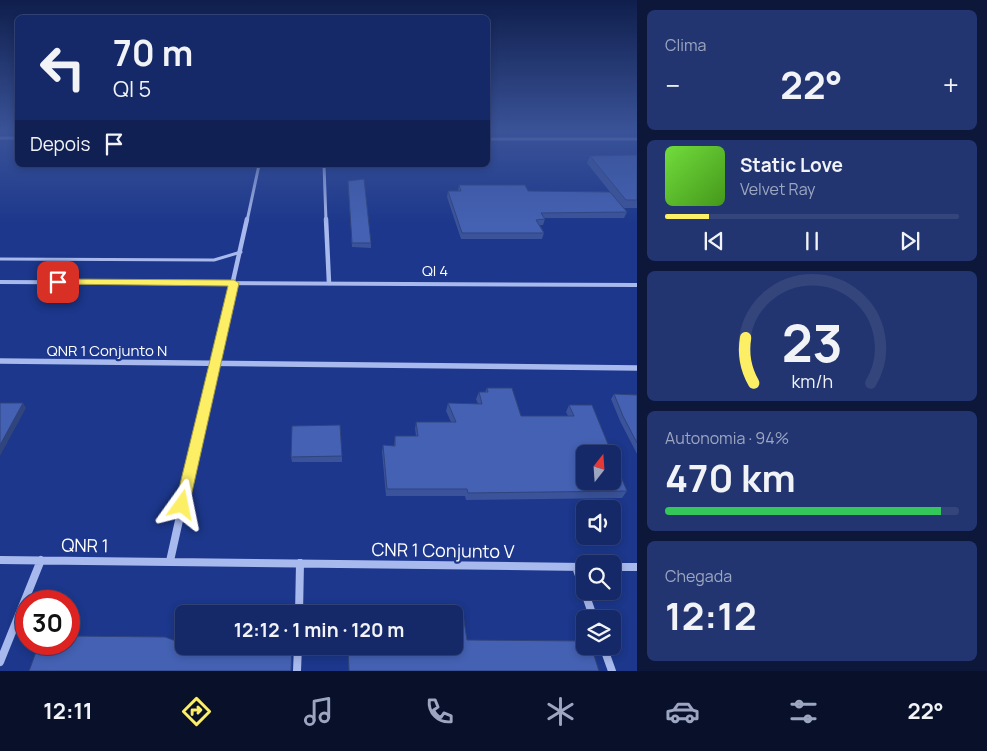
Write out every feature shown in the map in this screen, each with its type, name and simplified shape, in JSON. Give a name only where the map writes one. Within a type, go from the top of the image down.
[{"type":"street","points":[[170,561],[259,167]]},
{"type":"street","points":[[324,167],[330,283]]},
{"type":"street","name":"QI 4","points":[[0,282],[637,285]]},
{"type":"street","name":"QNR 1 Conjunto N","points":[[0,362],[637,368]]},
{"type":"street","name":"QNR 1","points":[[0,560],[300,563]]},
{"type":"street","points":[[0,662],[41,560]]},
{"type":"street","points":[[299,605],[300,563]]},
{"type":"street","name":"CNR 1 Conjunto V","points":[[300,563],[576,567]]},
{"type":"street","points":[[621,567],[637,567]]},
{"type":"street","points":[[298,655],[298,671]]},
{"type":"street","points":[[606,655],[612,671]]},
{"type":"lane","points":[[0,259],[214,260],[241,252]]},
{"type":"building","points":[[596,163],[637,163],[637,200],[626,200]]},
{"type":"building","points":[[364,179],[371,243],[352,243],[348,181]]},
{"type":"building","points":[[459,185],[525,185],[528,191],[610,192],[627,212],[541,213],[545,219],[536,220],[544,233],[462,233],[448,191],[461,191]]},
{"type":"building","points":[[487,388],[512,388],[521,416],[574,416],[569,405],[592,405],[608,445],[576,445],[576,490],[621,490],[621,477],[627,491],[468,493],[467,489],[387,489],[383,445],[395,446],[395,436],[418,436],[416,422],[456,422],[448,403],[482,404],[479,392],[488,392]]},
{"type":"building","points":[[614,394],[637,395],[637,443],[623,416]]},
{"type":"building","points":[[0,403],[23,403],[0,445]]},
{"type":"building","points":[[340,425],[342,456],[291,457],[292,426]]},
{"type":"building","points":[[463,614],[467,640],[576,641],[576,655],[594,655],[599,671],[349,671],[348,655],[463,655]]},
{"type":"building","points":[[80,636],[165,637],[175,641],[175,655],[292,655],[291,671],[29,671],[35,655],[80,655]]},
{"type":"route","points":[[58,282],[234,283],[182,505]]}]
